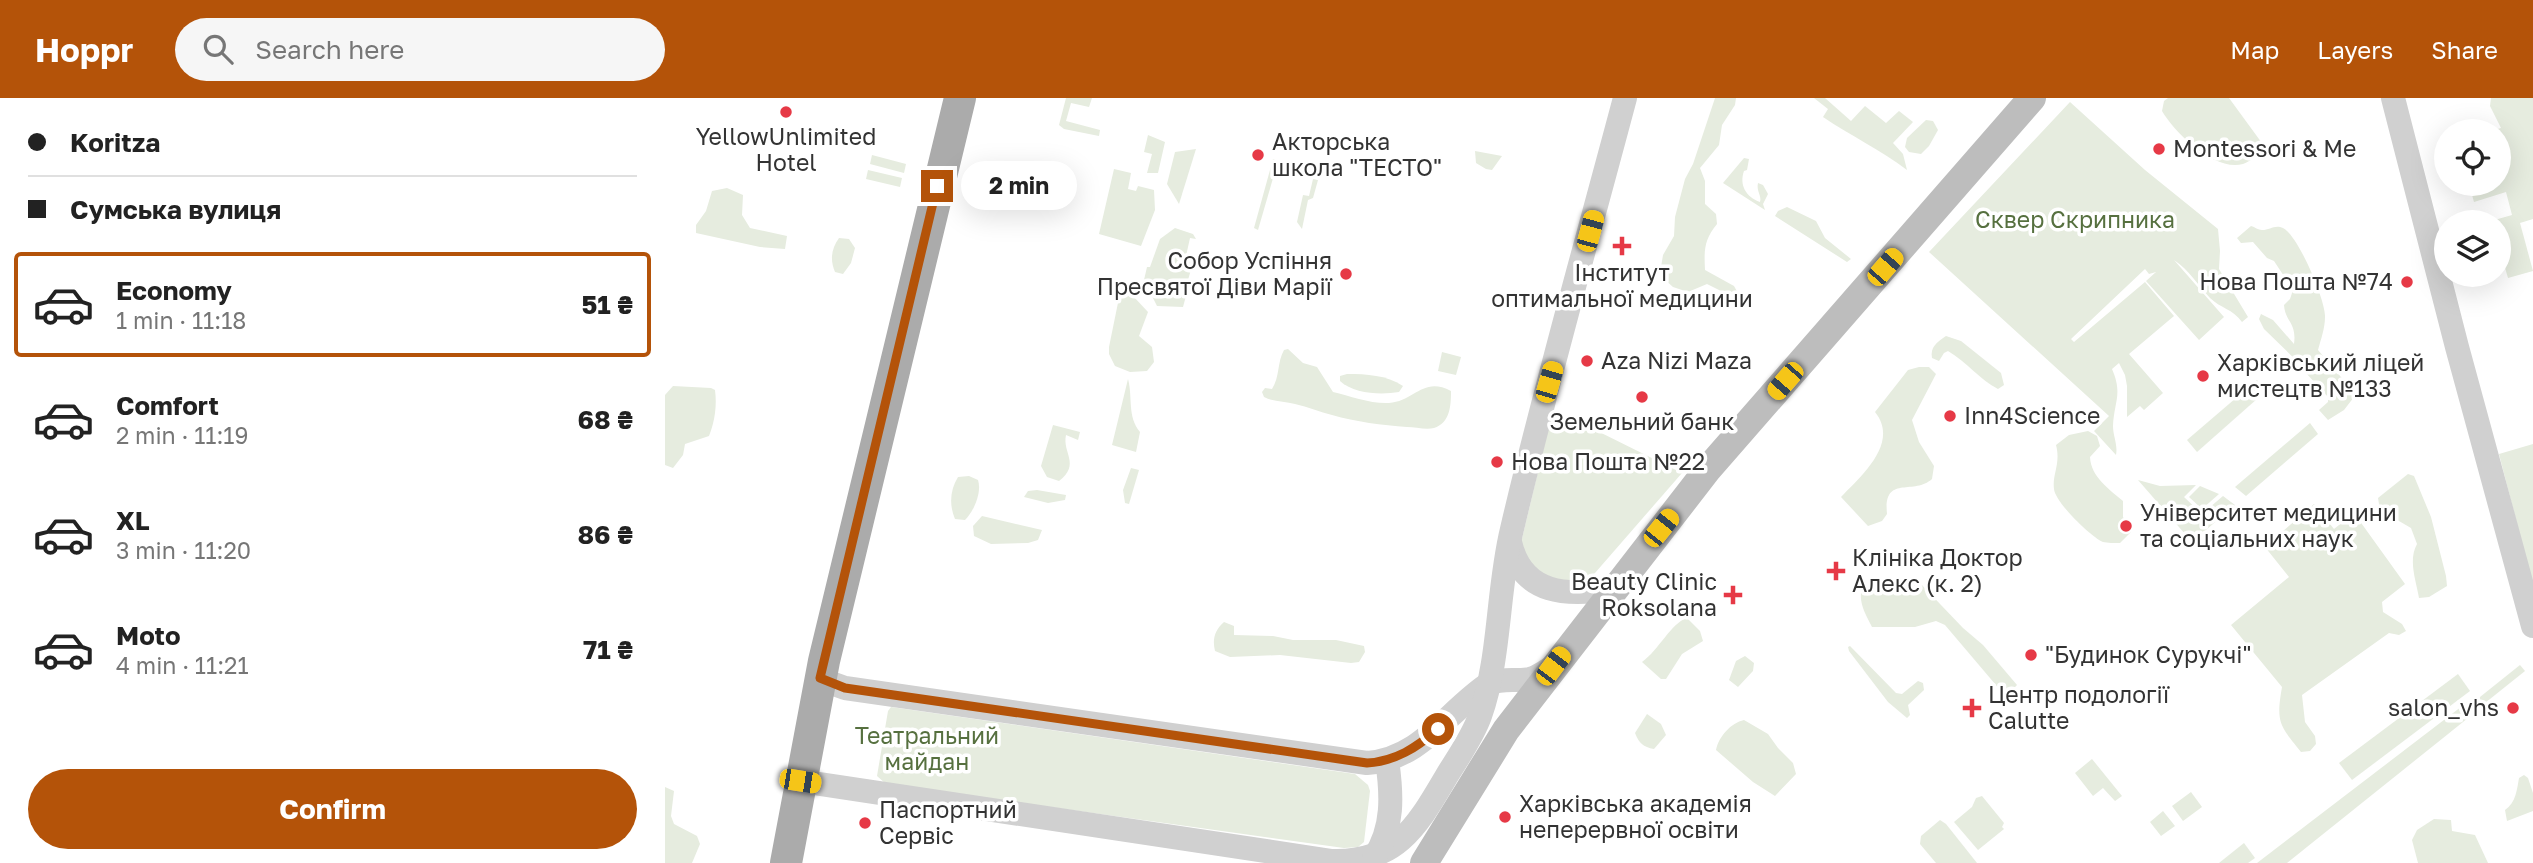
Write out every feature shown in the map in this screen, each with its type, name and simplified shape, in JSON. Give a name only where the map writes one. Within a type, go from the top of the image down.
[{"type":"main road","points":[[786,863],[820,678],[960,98]]},
{"type":"main road","points":[[1424,863],[1506,730],[1708,469],[2032,98]]},
{"type":"street","points":[[800,781],[1334,862],[1360,862],[1392,848],[1416,826],[1471,736],[1479,717],[1489,684],[1510,537],[1625,98]]},
{"type":"street","points":[[2393,98],[2533,626]]},
{"type":"street","points":[[1510,537],[1512,554],[1524,572],[1549,589],[1570,593],[1613,589]]},
{"type":"street","points":[[820,678],[845,688],[1377,761],[1407,752],[1421,743],[1489,684],[1507,679],[1531,678],[1553,666]]},
{"type":"street","points":[[1489,684],[1499,704],[1506,730]]},
{"type":"street","points":[[1374,858],[1381,847],[1389,820],[1391,793],[1377,761]]},
{"type":"green space","points":[[1066,98],[1092,98],[1089,107],[1071,103],[1066,121],[1100,130],[1099,136],[1064,129],[1059,125]]},
{"type":"green space","points":[[1715,98],[1736,98],[1735,105],[1722,125],[1719,145],[1700,168],[1705,181],[1705,204],[1716,214],[1717,224],[1709,235],[1706,246],[1705,270],[1734,286],[1739,295],[1735,298],[1707,284],[1688,292],[1673,287],[1663,278],[1661,267],[1663,255],[1674,236],[1675,217],[1685,179],[1693,164]]},
{"type":"green space","points":[[1814,98],[1825,98],[1851,121],[1865,106],[1886,123],[1899,111],[1913,122],[1893,143],[1903,154],[1907,170],[1823,117],[1828,109]]},
{"type":"green space","points":[[2168,98],[2229,98],[2267,150],[2243,164],[2232,165],[2208,157],[2186,140],[2168,120],[2162,111],[2164,101]]},
{"type":"green space","points":[[2491,98],[2533,98],[2533,219],[2520,223],[2533,271],[2511,277],[2512,215],[2507,196],[2511,196],[2511,119],[2496,119],[2490,106]]},
{"type":"green space","name":"Сквер Скрипника","points":[[2070,102],[2145,170],[2218,229],[2219,269],[2248,317],[2242,322],[2235,314],[2214,301],[2174,260],[2224,317],[2199,340],[2146,281],[2156,272],[2149,274],[2145,269],[2071,339],[2074,342],[2145,282],[2174,316],[2129,354],[2163,393],[2144,410],[2140,406],[2127,417],[2125,375],[2119,363],[2112,369],[2117,385],[2113,426],[2116,455],[2094,431],[2109,416],[1929,252]]},
{"type":"green space","points":[[1926,120],[1933,121],[1938,130],[1921,154],[1909,152],[1905,147],[1907,138]]},
{"type":"green space","points":[[1148,135],[1165,142],[1158,173],[1147,173],[1152,154],[1144,152]]},
{"type":"green space","points":[[1196,149],[1179,204],[1167,184],[1175,152]]},
{"type":"green space","points":[[1475,151],[1502,156],[1492,170],[1486,169],[1476,163]]},
{"type":"green space","points":[[872,155],[906,164],[904,173],[870,164]]},
{"type":"green space","points":[[1744,158],[1749,159],[1742,181],[1745,190],[1760,202],[1758,183],[1763,185],[1768,194],[1763,204],[1765,210],[1723,183]]},
{"type":"green space","points":[[1273,159],[1278,161],[1258,230],[1254,228]]},
{"type":"green space","points":[[1114,169],[1131,173],[1128,189],[1136,191],[1138,186],[1154,190],[1155,210],[1141,246],[1099,234]]},
{"type":"green space","points":[[868,170],[902,178],[900,187],[866,179]]},
{"type":"green space","points":[[1313,179],[1318,180],[1313,198],[1308,200],[1302,229],[1297,222],[1303,195],[1309,196]]},
{"type":"green space","points":[[727,188],[743,195],[742,215],[750,228],[787,236],[785,249],[760,247],[696,233],[696,225],[706,211],[712,191]]},
{"type":"green space","points":[[2472,196],[2493,196],[2474,202]]},
{"type":"green space","points":[[1787,207],[1816,221],[1825,238],[1851,259],[1847,262],[1775,216],[1778,211]]},
{"type":"green space","points":[[2251,226],[2262,230],[2280,227],[2289,233],[2316,284],[2325,317],[2318,350],[2352,390],[2354,397],[2344,410],[2328,420],[2319,410],[2328,402],[2328,397],[2302,366],[2264,329],[2259,319],[2261,314],[2273,320],[2294,344],[2294,331],[2284,305],[2293,290],[2274,261],[2267,258],[2253,242],[2241,243],[2237,238]]},
{"type":"green space","points":[[1175,228],[1193,234],[1196,239],[1190,238],[1186,256],[1194,259],[1188,280],[1190,281],[1183,307],[1157,306],[1144,280],[1147,267],[1150,267],[1160,239]]},
{"type":"green space","points":[[839,238],[849,239],[855,248],[851,263],[843,274],[835,272],[832,263],[833,250]]},
{"type":"green space","points":[[1121,288],[1148,312],[1139,336],[1152,347],[1154,362],[1147,371],[1130,372],[1115,366],[1109,354]]},
{"type":"green space","points":[[1946,336],[1961,341],[2001,373],[2004,385],[1998,389],[1991,385],[1948,351],[1939,361],[1932,358],[1933,348]]},
{"type":"green space","points":[[1288,349],[1303,363],[1317,367],[1333,392],[1389,403],[1426,388],[1441,387],[1451,391],[1449,413],[1439,426],[1424,429],[1360,421],[1268,399],[1262,392],[1265,388],[1272,389],[1284,350]]},
{"type":"green space","points":[[1442,352],[1461,357],[1456,375],[1438,371]]},
{"type":"green space","points":[[1929,367],[1936,374],[1912,420],[1919,442],[1934,466],[1932,479],[1924,484],[1894,490],[1890,494],[1887,514],[1882,521],[1868,526],[1841,497],[1867,469],[1881,447],[1882,424],[1875,412],[1908,370]]},
{"type":"green space","points":[[1347,374],[1390,379],[1403,386],[1399,392],[1392,393],[1360,391],[1340,381],[1340,376]]},
{"type":"green space","points":[[1128,379],[1133,420],[1140,432],[1136,452],[1112,445]]},
{"type":"green space","points":[[2257,380],[2266,391],[2197,452],[2187,440]]},
{"type":"green space","points":[[673,386],[711,388],[715,390],[716,401],[709,436],[685,444],[683,455],[673,468],[665,465],[665,395]]},
{"type":"green space","points":[[1553,409],[1682,473],[1595,573],[1584,581],[1551,584],[1519,551]]},
{"type":"green space","points":[[2310,423],[2318,434],[2246,496],[2235,487]]},
{"type":"green space","points":[[1053,425],[1080,432],[1078,440],[1066,435],[1070,464],[1059,481],[1047,477],[1041,466]]},
{"type":"green space","points":[[2088,431],[2097,436],[2100,446],[2090,457],[2094,471],[2123,501],[2123,517],[2131,532],[2120,543],[2103,542],[2090,533],[2060,502],[2054,489],[2058,458],[2056,445],[2069,435]]},
{"type":"green space","points":[[2533,444],[2533,586],[2499,454]]},
{"type":"green space","points":[[1131,468],[1139,470],[1129,504],[1125,503],[1123,490]]},
{"type":"green space","points":[[2408,474],[2414,476],[2431,517],[2446,576],[2447,586],[2429,597],[2419,598],[2413,563],[2417,544],[2411,528],[2380,510],[2378,498]]},
{"type":"green space","points":[[969,476],[978,480],[976,501],[965,520],[955,519],[951,503],[953,487],[958,477]]},
{"type":"green space","points":[[2138,480],[2160,486],[2196,485],[2184,497],[2202,514],[2223,496],[2235,505],[2192,542]]},
{"type":"green space","points":[[2200,486],[2219,494],[2202,509],[2189,497]]},
{"type":"green space","points":[[1028,491],[1066,495],[1065,500],[1048,503],[1024,497]]},
{"type":"green space","points":[[2314,504],[2334,529],[2354,513],[2405,584],[2382,602],[2383,612],[2402,624],[2406,631],[2399,635],[2389,633],[2302,695],[2305,722],[2315,736],[2316,744],[2310,751],[2301,752],[2281,722],[2279,708],[2282,687],[2231,625],[2289,577],[2265,547]]},
{"type":"green space","points":[[982,516],[1042,530],[1038,540],[1028,543],[991,544],[974,536],[973,526]]},
{"type":"green space","points":[[1919,582],[1983,645],[2017,685],[2007,695],[1945,625],[1936,621],[1915,627],[1872,627],[1861,600],[1864,583]]},
{"type":"green space","points":[[1687,618],[1700,631],[1703,641],[1682,654],[1666,679],[1661,679],[1642,662],[1676,625]]},
{"type":"green space","points":[[1224,622],[1234,626],[1234,635],[1273,636],[1293,640],[1336,640],[1364,646],[1365,652],[1359,662],[1351,663],[1280,655],[1230,657],[1215,651],[1214,647],[1215,635]]},
{"type":"green space","points":[[1850,646],[1896,693],[1902,694],[1918,681],[1923,683],[1924,690],[1908,705],[1910,715],[1907,718],[1888,702],[1849,651]]},
{"type":"green space","points":[[1745,656],[1754,663],[1753,671],[1738,687],[1729,680],[1736,661]]},
{"type":"green space","points":[[2520,665],[2525,671],[2480,707],[2475,701]]},
{"type":"green space","points":[[2458,674],[2470,691],[2352,780],[2339,763]]},
{"type":"green space","points":[[2470,700],[2478,710],[2287,863],[2257,863]]},
{"type":"green space","name":"Театральний майдан","points":[[891,707],[1355,774],[1368,785],[1370,791],[1364,842],[1358,847],[1344,848],[886,784],[877,776],[888,711]]},
{"type":"green space","points":[[1647,714],[1661,724],[1666,735],[1654,749],[1642,744],[1635,733]]},
{"type":"green space","points":[[1744,720],[1768,734],[1793,763],[1796,774],[1775,796],[1753,782],[1716,750],[1726,731]]},
{"type":"green space","points":[[2092,759],[2122,796],[2115,801],[2103,788],[2093,796],[2075,773]]},
{"type":"green space","points":[[2524,775],[2528,778],[2533,793],[2533,811],[2507,821],[2505,810],[2514,800],[2519,778]]},
{"type":"green space","points":[[665,787],[674,791],[671,816],[674,824],[697,836],[700,844],[692,863],[665,863]]},
{"type":"green space","points":[[2191,792],[2202,807],[2183,821],[2172,806]]},
{"type":"green space","points":[[1982,796],[2004,823],[2004,829],[1978,850],[1954,822],[1972,807],[1976,798]]},
{"type":"green space","points":[[2163,811],[2175,826],[2161,836],[2150,822]]},
{"type":"green space","points":[[2434,819],[2451,820],[2452,831],[2475,835],[2488,863],[2418,863],[2412,840],[2417,830]]},
{"type":"green space","points":[[1940,820],[1977,863],[1936,863],[1920,844],[1921,836]]},
{"type":"green space","points":[[2244,843],[2255,858],[2248,863],[2219,863]]},
{"type":"place","name":"YellowUnlimited Hotel","points":[[786,112]]},
{"type":"place","name":"Montessori & Me","points":[[2159,149]]},
{"type":"place","name":"Акторська школа \"ТЕСТО\"","points":[[1258,155]]},
{"type":"place","name":"Інститут оптимальної медицини","points":[[1622,246]]},
{"type":"place","name":"Собор Успіння Пресвятої Діви Марії","points":[[1346,274]]},
{"type":"place","name":"Нова Пошта №74","points":[[2407,282]]},
{"type":"place","name":"Aza Nizi Maza","points":[[1587,361]]},
{"type":"place","name":"Харківський ліцей мистецтв №133","points":[[2203,376]]},
{"type":"place","name":"Земельний банк","points":[[1642,397]]},
{"type":"place","name":"Inn4Science","points":[[1950,416]]},
{"type":"place","name":"Нова Пошта №22","points":[[1497,462]]},
{"type":"place","name":"Університет медицини та соціальних наук","points":[[2126,526]]},
{"type":"place","name":"Клініка Доктор Алекс (к. 2)","points":[[1836,571]]},
{"type":"place","name":"Beauty Clinic Roksolana","points":[[1733,595]]},
{"type":"place","name":"\"Будинок Cурукчі\"","points":[[2031,655]]},
{"type":"place","name":"Центр подології Calutte","points":[[1972,708]]},
{"type":"place","name":"salon_vhs","points":[[2513,708]]},
{"type":"place","name":"Харківська академія неперервної освіти","points":[[1505,817]]},
{"type":"place","name":"Паспортний Сервіс","points":[[865,823]]},
{"type":"route","points":[[937,186],[820,678],[845,688],[1367,763],[1387,760],[1407,752],[1438,729]]}]
